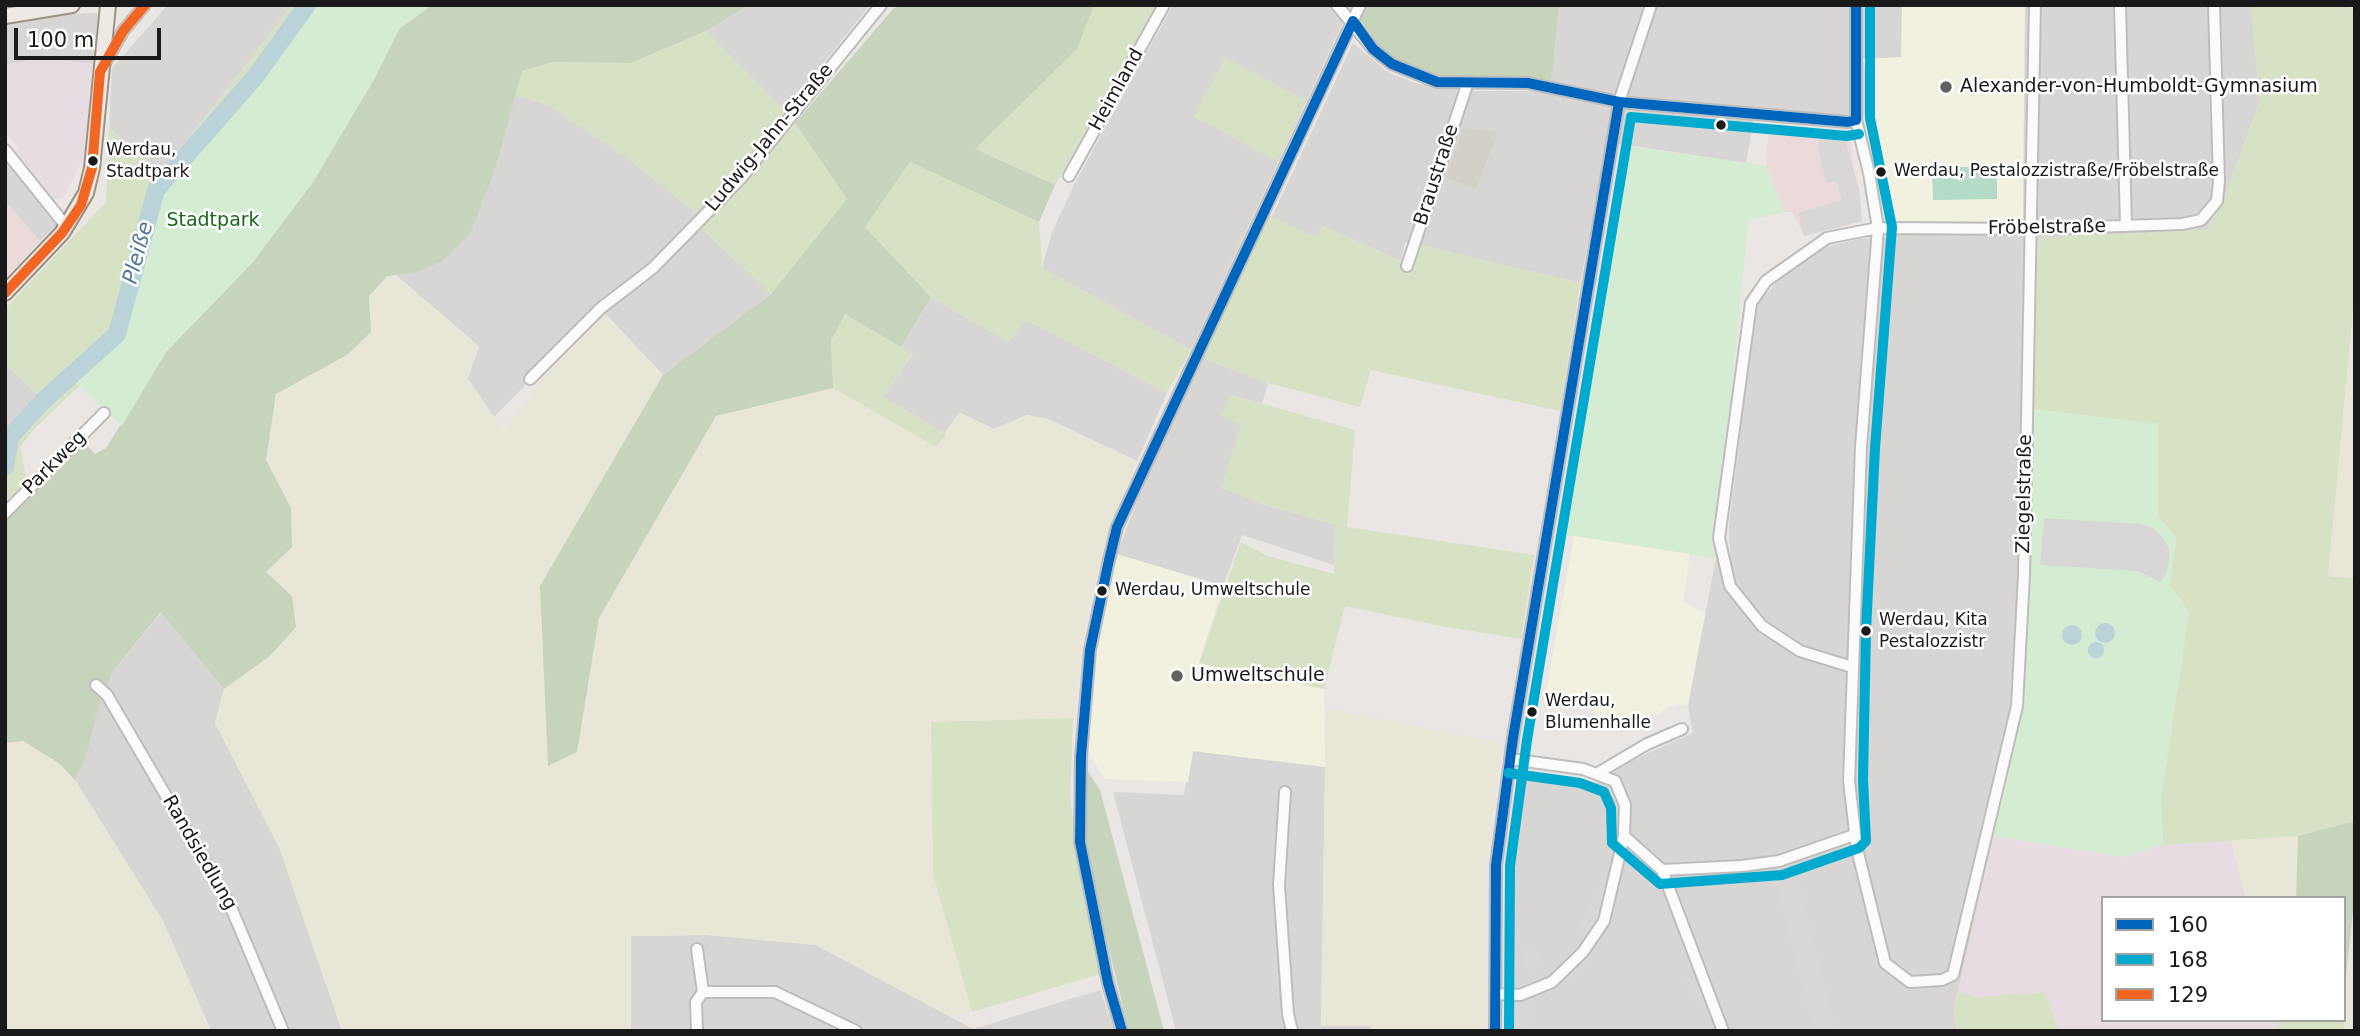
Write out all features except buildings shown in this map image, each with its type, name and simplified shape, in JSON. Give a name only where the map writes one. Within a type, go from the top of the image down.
[{"type":"main road","points":[[5,16],[72,5]]},
{"type":"main road","points":[[5,293],[66,226],[86,193],[92,168],[100,72],[109,22],[108,5]]},
{"type":"street","points":[[100,72],[123,31],[145,5]]},
{"type":"street","name":"Ludwig-Jahn-Straße","points":[[530,379],[601,308],[653,268],[741,178],[881,5]]},
{"type":"street","name":"Heimland","points":[[1069,176],[1164,5]]},
{"type":"street","points":[[1338,5],[1373,49],[1392,64],[1437,82],[1467,85],[1528,83],[1619,102],[1848,122],[1856,120]]},
{"type":"street","points":[[1122,1031],[1108,983],[1080,842],[1081,756],[1090,650],[1109,560],[1117,527],[1360,5]]},
{"type":"street","points":[[1495,1031],[1496,865],[1510,758],[1619,102],[1651,5]]},
{"type":"street","points":[[1662,870],[1742,866],[1779,860],[1854,835],[1849,780],[1852,667],[1861,447],[1878,228],[1869,173],[1856,120],[1856,5]]},
{"type":"street","name":"Ziegelstraße","points":[[1854,835],[1885,962],[1910,982],[1942,980],[1953,975],[2017,706],[2024,575],[2035,5]]},
{"type":"street","points":[[2120,5],[2126,226]]},
{"type":"street","name":"Fröbelstraße","points":[[1852,667],[1800,651],[1762,626],[1730,586],[1718,538],[1751,303],[1766,281],[1793,259],[1828,238],[1878,228],[2030,229],[2182,224],[2201,220],[2217,201],[2219,183],[2214,5]]},
{"type":"street","name":"Braustraße","points":[[1407,266],[1467,85]]},
{"type":"street","points":[[5,150],[66,226]]},
{"type":"street","name":"Parkweg","points":[[5,513],[104,413]]},
{"type":"street","name":"Randsiedlung","points":[[96,685],[107,695],[230,905],[283,1031]]},
{"type":"street","points":[[1598,773],[1647,744],[1682,729]]},
{"type":"street","points":[[1495,994],[1520,995],[1552,982],[1583,952],[1604,921],[1624,836],[1625,805],[1615,782],[1598,773],[1510,758]]},
{"type":"street","points":[[1285,792],[1279,885],[1288,1014],[1292,1031]]},
{"type":"street","points":[[1624,836],[1662,870],[1723,1031]]},
{"type":"street","points":[[697,949],[703,992],[696,1002],[697,1031]]},
{"type":"street","points":[[703,992],[775,992],[856,1031]]},
{"type":"shaded area","points":[[168,5],[292,5],[162,173],[109,128],[112,68]]},
{"type":"shaded area","points":[[749,5],[870,5],[785,111],[706,31]]},
{"type":"shaded area","points":[[1173,5],[1351,5],[1191,350],[1042,268],[1052,232],[1076,181]]},
{"type":"shaded area","points":[[1559,5],[2251,5],[2260,101],[2223,202],[2207,230],[2038,238],[2023,705],[1954,1010],[1957,1031],[1504,1031],[1505,858],[1518,769],[1597,783],[1637,758],[1693,733],[1688,705],[1716,558],[1730,561],[1729,526],[1753,328],[1759,301],[1794,264],[1817,249],[1859,239],[1893,237],[1893,220],[1871,116],[1755,110],[1746,163],[1608,142],[1580,283],[1405,242],[1401,261],[1323,226],[1316,238],[1272,217],[1353,43],[1389,73],[1418,84],[1472,91],[1548,91]]},
{"type":"shaded area","name":"Alexander-von-Humboldt-Gymnasium","points":[[1902,5],[2025,5],[2023,222],[1893,221],[1863,59],[1901,57]]},
{"type":"shaded area","points":[[98,13],[93,64],[40,58],[5,65],[5,24],[55,14]]},
{"type":"shaded area","points":[[40,58],[93,64],[85,155],[64,197],[54,200],[16,153],[20,150],[5,132],[5,65]]},
{"type":"shaded area","points":[[515,95],[548,105],[625,156],[702,218],[697,224],[771,294],[663,375],[600,309],[494,417],[396,275],[418,272],[482,198],[496,167]]},
{"type":"shaded area","points":[[1463,128],[1498,132],[1476,189],[1446,178]]},
{"type":"shaded area","points":[[1769,130],[1844,136],[1850,142],[1862,221],[1804,236],[1792,212],[1784,212],[1766,166]]},
{"type":"shaded area","points":[[1827,134],[1844,136],[1859,189],[1862,221],[1804,236],[1798,213],[1842,200],[1836,181],[1827,183],[1818,150],[1818,140]]},
{"type":"shaded area","points":[[5,155],[59,222],[40,241],[5,201]]},
{"type":"shaded area","points":[[5,201],[40,241],[5,279]]},
{"type":"shaded area","points":[[396,275],[479,346],[468,379],[504,431],[541,381],[604,312],[663,375],[540,586],[577,752],[599,618],[716,416],[833,388],[936,446],[959,412],[994,429],[1027,415],[1048,419],[1137,461],[1104,546],[1087,611],[1073,718],[931,722],[933,874],[972,1012],[949,1016],[816,945],[708,935],[631,936],[631,1031],[342,1031],[279,847],[215,723],[224,689],[270,656],[292,596],[266,572],[291,508],[266,460],[276,394],[347,355],[371,332],[369,296],[387,276]]},
{"type":"shaded area","points":[[2355,288],[2355,579],[2328,576]]},
{"type":"shaded area","points":[[931,297],[1008,342],[1026,320],[1167,393],[1137,461],[1048,419],[1027,415],[994,429],[959,413],[946,434],[883,397],[913,353],[901,347]]},
{"type":"shaded area","points":[[1202,358],[1268,383],[1262,404],[1231,395],[1222,415],[1241,425],[1222,488],[1268,506],[1335,524],[1334,565],[1242,535],[1223,586],[1117,554],[1148,472]]},
{"type":"shaded area","points":[[5,363],[40,397],[5,430]]},
{"type":"shaded area","points":[[2044,518],[2141,524],[2153,528],[2162,536],[2170,551],[2167,572],[2160,582],[2138,571],[2040,565]]},
{"type":"shaded area","points":[[1574,536],[1690,554],[1683,601],[1705,614],[1688,705],[1676,704],[1662,710],[1660,715],[1651,713],[1650,722],[1595,714],[1594,707],[1544,703]]},
{"type":"shaded area","name":"Umweltschule","points":[[1116,554],[1223,586],[1199,663],[1324,689],[1325,767],[1193,751],[1188,782],[1105,779],[1084,746],[1095,655]]},
{"type":"shaded area","points":[[162,612],[224,689],[215,723],[279,847],[342,1031],[211,1031],[163,921],[75,780],[87,754],[98,709],[113,671]]},
{"type":"shaded area","points":[[1326,709],[1502,743],[1486,865],[1485,1031],[1372,1031],[1371,1026],[1321,1026]]},
{"type":"shaded area","points":[[23,741],[60,764],[75,780],[163,921],[211,1031],[5,1031],[5,743]]},
{"type":"shaded area","points":[[1193,751],[1325,767],[1321,1026],[1371,1026],[1372,1031],[1176,1031],[1113,792],[1184,795]]},
{"type":"shaded area","points":[[1993,836],[2124,857],[2163,845],[2231,840],[2245,896],[2101,896],[2101,1022],[2278,1022],[2280,1031],[2059,1031],[2045,992],[1978,997],[1959,991]]},
{"type":"shaded area","points":[[2298,836],[2296,896],[2245,896],[2231,841]]},
{"type":"shaded area","points":[[1795,869],[1836,1031],[1814,1031],[1774,874]]},
{"type":"shaded area","points":[[1598,889],[1612,891],[1590,941],[1576,933]]},
{"type":"shaded area","points":[[2355,893],[2355,1031],[2345,1031],[2346,976]]},
{"type":"shaded area","points":[[708,935],[816,945],[973,1029],[1100,990],[1115,1031],[631,1031],[630,936]]},
{"type":"shaded area","points":[[1586,948],[1595,956],[1571,981],[1562,972]]},
{"type":"shaded area","points":[[1525,950],[1540,951],[1537,969],[1523,968]]},
{"type":"shaded area","points":[[1707,968],[1718,995],[1696,1003],[1685,978]]},
{"type":"shaded area","points":[[1534,1001],[1534,1031],[1504,1031],[1504,1004]]},
{"type":"green space","points":[[292,5],[318,5],[161,196],[120,334],[72,378],[79,386],[35,428],[20,447],[27,481],[5,502],[5,430],[40,397],[5,363],[5,309],[106,202],[109,128],[162,173]]},
{"type":"green space","name":"Stadtpark","points":[[318,5],[432,5],[399,29],[373,81],[313,182],[252,263],[166,352],[122,426],[71,379],[120,334],[161,196]]},
{"type":"green space","points":[[432,5],[749,5],[706,31],[631,63],[553,62],[522,71],[496,167],[470,234],[442,261],[418,272],[387,276],[369,296],[371,332],[347,355],[276,394],[266,460],[291,508],[292,547],[266,572],[292,596],[296,627],[270,656],[224,689],[161,612],[113,671],[98,709],[87,754],[75,780],[60,764],[23,741],[5,743],[5,520],[83,441],[95,454],[106,448],[166,352],[252,263],[313,182],[373,81],[399,29]]},
{"type":"green space","points":[[903,5],[1093,7],[1077,49],[975,149],[1055,185],[1039,222],[910,162],[865,227],[931,297],[901,347],[845,314],[831,341],[833,388],[716,416],[599,618],[577,752],[548,766],[540,586],[663,375],[771,294],[847,199],[795,123],[894,8]]},
{"type":"green space","points":[[1089,5],[1158,5],[1055,185],[974,149],[1077,49],[1092,6]]},
{"type":"green space","points":[[1360,5],[1559,5],[1549,87],[1437,82],[1392,64],[1353,21]]},
{"type":"green space","points":[[2251,5],[2348,5],[2355,13],[2355,288],[2328,576],[2355,579],[2355,821],[2298,836],[2163,845],[2161,799],[2189,612],[2170,585],[2176,538],[2158,516],[2158,424],[2032,409],[2038,238],[2207,230],[2223,202],[2260,101]]},
{"type":"green space","points":[[706,31],[791,117],[847,199],[771,294],[697,224],[702,218],[625,156],[548,105],[515,95],[522,71],[553,62],[631,63]]},
{"type":"green space","points":[[1225,58],[1306,100],[1277,161],[1194,117]]},
{"type":"green space","points":[[1622,145],[1766,166],[1784,212],[1748,221],[1716,558],[1562,534]]},
{"type":"green space","points":[[910,162],[1039,222],[1042,268],[1191,350],[1167,393],[1026,320],[1008,342],[931,297],[865,227]]},
{"type":"green space","points":[[1997,166],[1997,199],[1933,200],[1932,168]]},
{"type":"green space","points":[[1268,215],[1316,237],[1323,226],[1408,264],[1421,245],[1580,283],[1560,411],[1371,370],[1360,407],[1268,383],[1202,358]]},
{"type":"green space","points":[[845,314],[913,352],[883,397],[946,434],[936,447],[833,388],[831,341]]},
{"type":"green space","points":[[1231,395],[1355,430],[1347,527],[1534,555],[1521,639],[1345,606],[1324,689],[1199,663],[1241,542],[1268,556],[1334,574],[1335,524],[1268,506],[1221,488],[1241,426],[1221,415]]},
{"type":"green space","points":[[2032,409],[2158,424],[2158,516],[2176,538],[2170,585],[2189,612],[2161,799],[2163,845],[2124,857],[1993,836],[2023,705]]},
{"type":"green space","points":[[1073,718],[1070,796],[1081,885],[1100,974],[972,1012],[933,874],[931,722]]},
{"type":"green space","points":[[1087,770],[1100,790],[1164,1031],[1129,1031],[1091,876],[1086,835]]},
{"type":"green space","points":[[2355,821],[2355,893],[2346,976],[2346,896],[2296,896],[2298,836]]},
{"type":"green space","points":[[1959,991],[1978,997],[2045,992],[2059,1031],[1957,1031],[1954,1010]]},
{"type":"green space","points":[[2278,1022],[2344,1022],[2345,1031],[2280,1031]]},
{"type":"water","points":[[2105,623],[2112,626],[2115,633],[2112,640],[2105,643],[2098,640],[2095,633],[2098,626]]},
{"type":"water","points":[[2072,625],[2079,628],[2082,635],[2079,642],[2072,645],[2065,642],[2062,635],[2065,628]]},
{"type":"water","points":[[2093,642],[2099,642],[2104,650],[2102,656],[2093,658],[2088,653],[2088,647]]},
{"type":"waterway","name":"Pleiße","points":[[5,467],[10,437],[43,401],[117,334],[156,190],[255,77],[307,5]]},
{"type":"transit line","name":"129","points":[[5,293],[62,233],[81,205],[92,168],[100,72],[123,31],[145,5]]},
{"type":"transit line","name":"160","points":[[1122,1031],[1108,983],[1080,842],[1081,756],[1090,650],[1109,560],[1117,527],[1353,21],[1373,49],[1392,64],[1437,82],[1528,83],[1619,102],[1848,122],[1856,120],[1856,5]]},
{"type":"transit line","name":"168","points":[[1508,773],[1580,783],[1604,792],[1611,808],[1612,843],[1660,884],[1782,875],[1859,848],[1866,841],[1863,780],[1866,631],[1875,448],[1892,227],[1870,118],[1870,5]]},
{"type":"transit line","name":"160","points":[[1495,1031],[1496,865],[1513,738],[1619,102]]},
{"type":"transit line","name":"168","points":[[1509,1031],[1510,866],[1527,740],[1631,117],[1847,136],[1859,134]]},
{"type":"place","name":"Alexander-von-Humboldt-Gymnasium","points":[[1946,87]]},
{"type":"place","name":"Werdau, Stadtpark","points":[[93,161]]},
{"type":"place","name":"Werdau, Pestalozzistraße/Fröbelstraße","points":[[1881,172]]},
{"type":"place","name":"Werdau, Umweltschule","points":[[1102,591]]},
{"type":"place","name":"Werdau, Kita Pestalozzistr","points":[[1866,631]]},
{"type":"place","name":"Umweltschule","points":[[1177,676]]},
{"type":"place","name":"Werdau, Blumenhalle","points":[[1532,712]]}]
